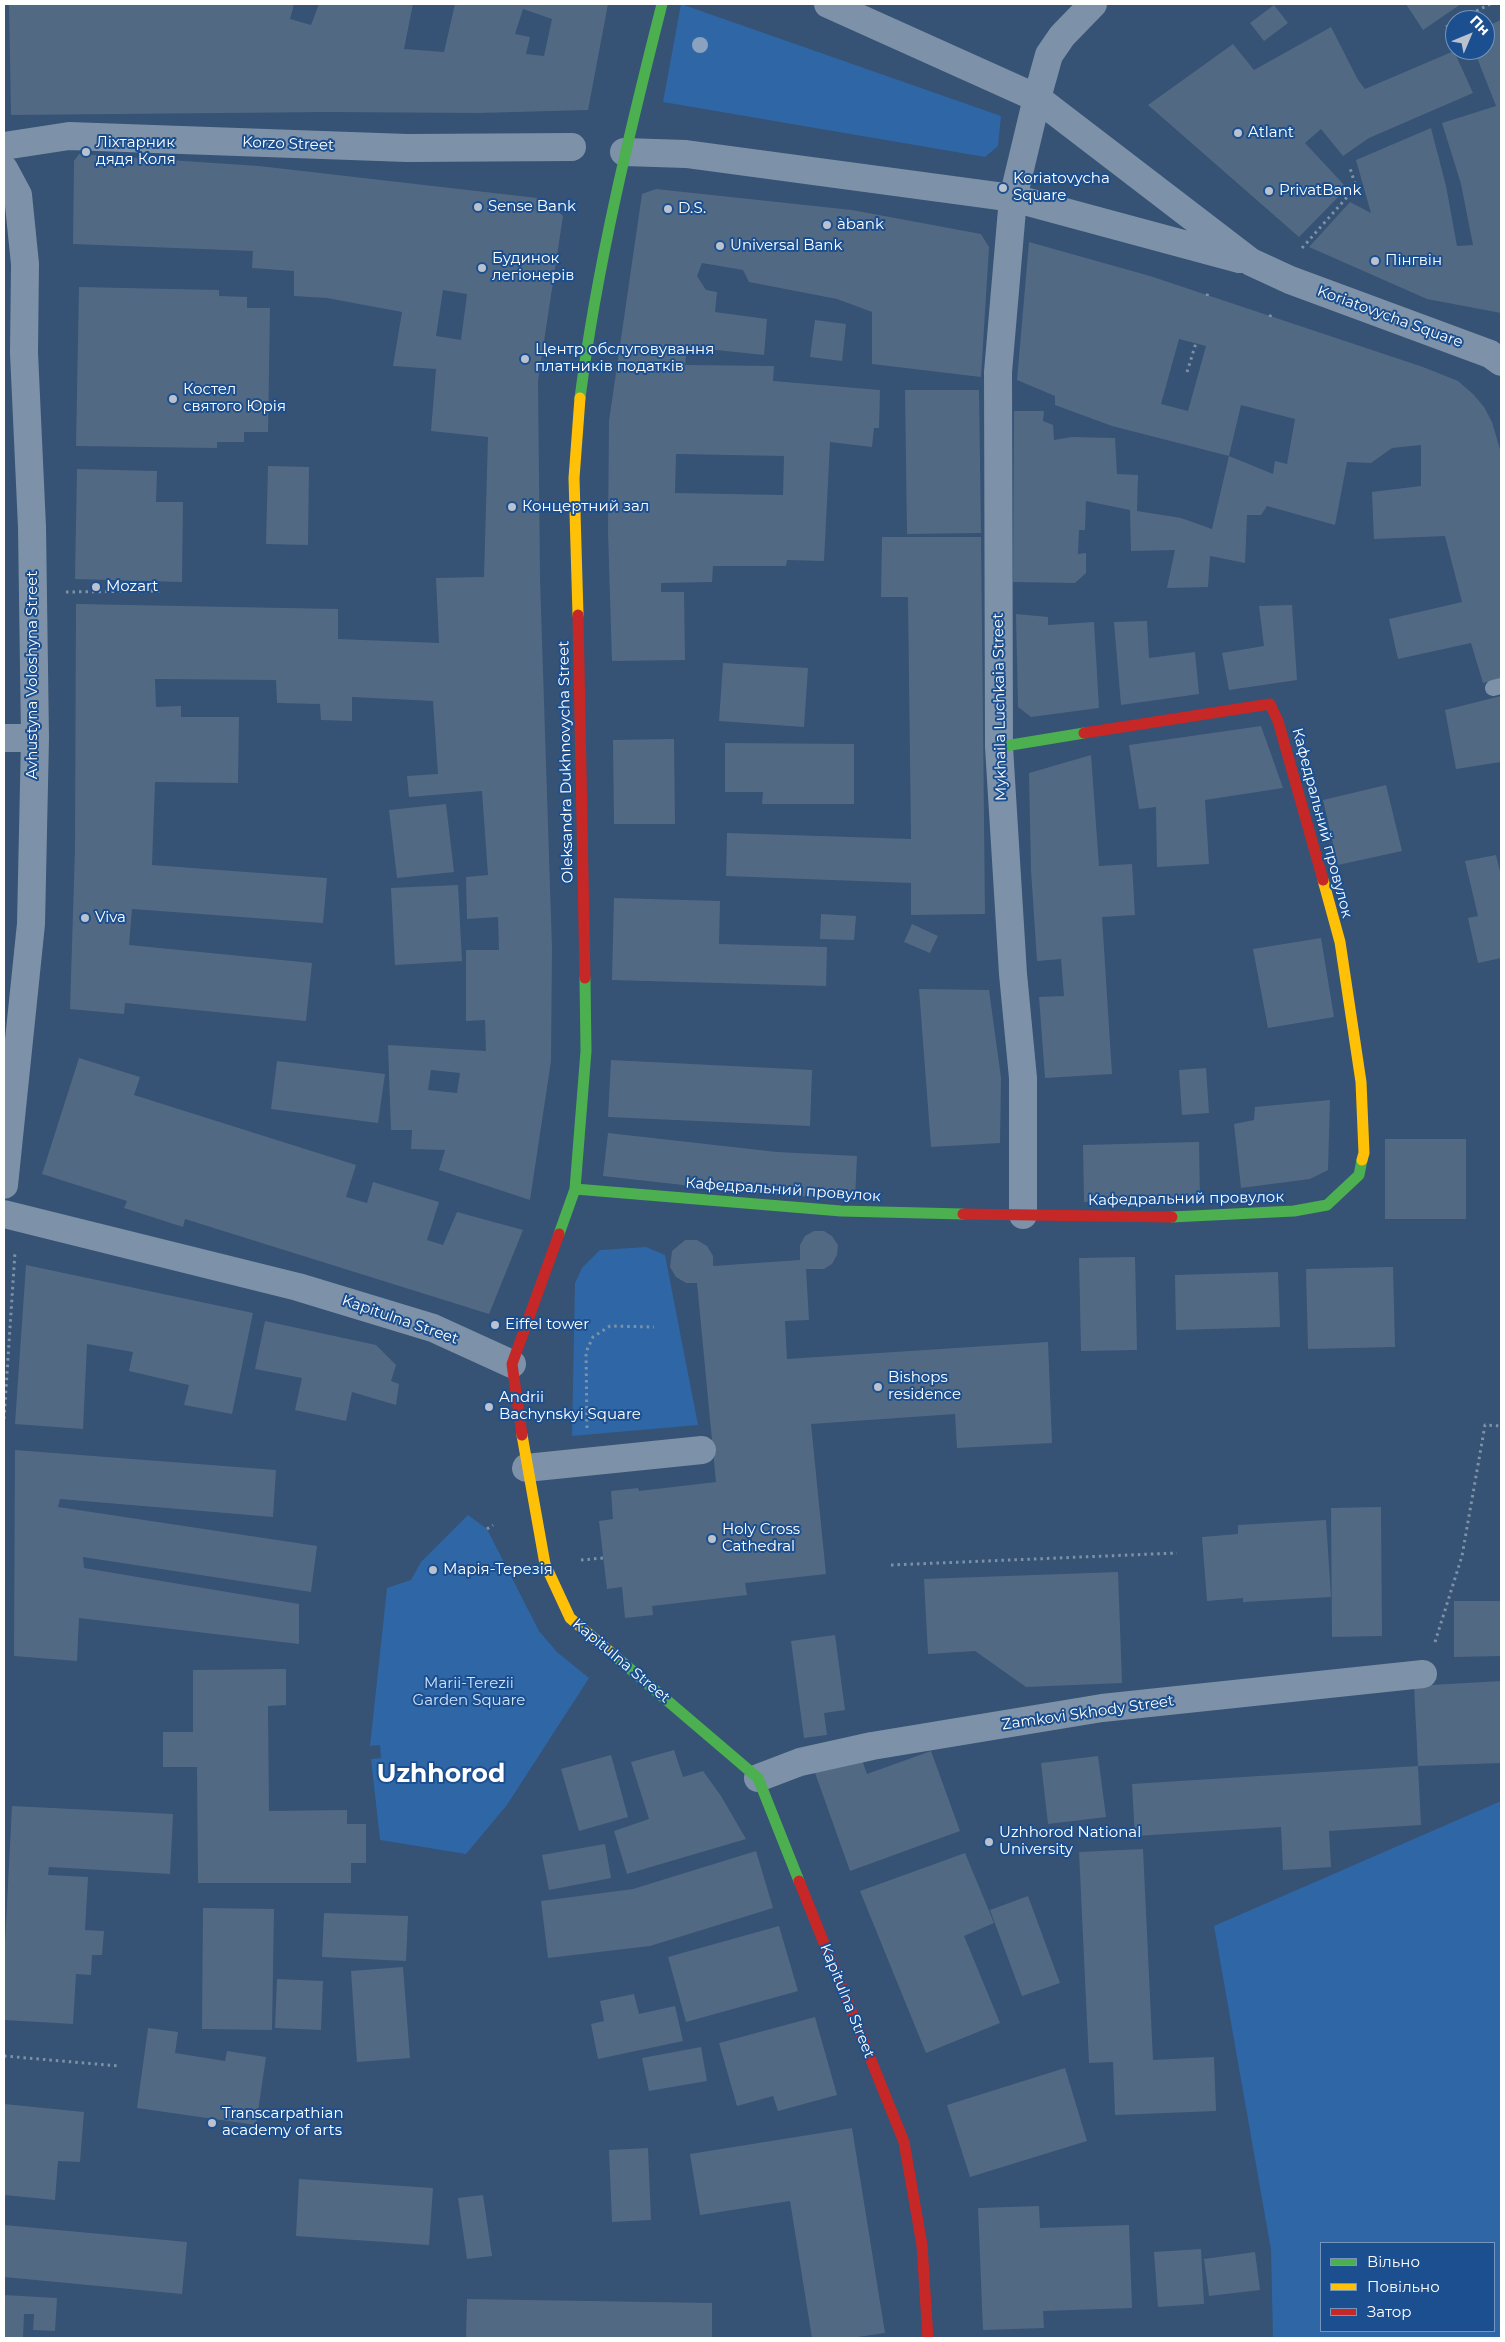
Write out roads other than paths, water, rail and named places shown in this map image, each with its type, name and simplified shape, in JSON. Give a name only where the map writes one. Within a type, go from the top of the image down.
[{"type":"street","points":[[624,152],[662,4]]},
{"type":"street","name":"Koriatovycha Square","points":[[828,4],[1037,98],[1251,262]]},
{"type":"street","points":[[1013,198],[1049,55],[1062,36],[1093,4]]},
{"type":"street","name":"Korzo Street","points":[[4,146],[69,136],[407,148],[572,147]]},
{"type":"street","name":"Koriatovycha Square","points":[[624,152],[686,154],[1013,198],[1251,262],[1290,280],[1490,354],[1501,362]]},
{"type":"street","name":"Oleksandra Dukhnovycha Street","points":[[512,1364],[575,1190],[586,1051],[582,766],[574,478],[580,398],[590,324],[624,152]]},
{"type":"street","name":"Avhustyna Voloshyna Street","points":[[4,169],[18,195],[25,264],[24,353],[32,527],[35,738],[32,924],[4,1185]]},
{"type":"street","name":"Mykhaila Luchkaia Street","points":[[1013,198],[998,372],[999,747],[1013,974],[1023,1078],[1023,1215]]},
{"type":"street","name":"Кафедральний провулок","points":[[575,1190],[841,1211],[1166,1217],[1294,1211],[1327,1205],[1344,1192],[1360,1175],[1364,1153],[1361,1082],[1340,942],[1278,721],[1270,704],[999,747]]},
{"type":"street","points":[[4,738],[35,738]]},
{"type":"street","name":"Kapitulna Street","points":[[9,1216],[298,1287],[433,1328],[512,1364],[526,1468],[545,1564],[570,1618],[758,1778],[904,2142],[922,2245],[928,2338]]},
{"type":"street","points":[[526,1468],[589,1460],[702,1450]]},
{"type":"street","name":"Zamkovi Skhody Street","points":[[758,1778],[800,1762],[872,1746],[1102,1708],[1423,1674]]},
{"type":"place","name":"Atlant","points":[[1238,133]]},
{"type":"place","name":"Ліхтарник дядя Коля","points":[[86,152]]},
{"type":"place","name":"Koriatovycha Square","points":[[1003,188]]},
{"type":"place","name":"PrivatBank","points":[[1269,191]]},
{"type":"place","name":"Sense Bank","points":[[478,207]]},
{"type":"place","name":"D.S.","points":[[668,209]]},
{"type":"place","name":"àbank","points":[[827,225]]},
{"type":"place","name":"Universal Bank","points":[[720,246]]},
{"type":"place","name":"Пінгвін","points":[[1375,261]]},
{"type":"place","name":"Будинок легіонерів","points":[[482,268]]},
{"type":"place","name":"Центр обслуговування платників податків","points":[[525,359]]},
{"type":"place","name":"Костел святого Юрія","points":[[173,399]]},
{"type":"place","name":"Концертний зал","points":[[512,507]]},
{"type":"place","name":"Mozart","points":[[96,587]]},
{"type":"place","name":"Viva","points":[[85,918]]},
{"type":"place","name":"Eiffel tower","points":[[495,1325]]},
{"type":"place","name":"Bishops residence","points":[[878,1387]]},
{"type":"place","name":"Andrii Bachynskyi Square","points":[[489,1407]]},
{"type":"place","name":"Holy Cross Cathedral","points":[[712,1539]]},
{"type":"place","name":"Марія-Терезія","points":[[433,1570]]},
{"type":"place","name":"Uzhhorod National University","points":[[989,1842]]},
{"type":"place","name":"Transcarpathian academy of arts","points":[[212,2123]]},
{"type":"district","name":"Uzhhorod","points":[[441,1775]]},
{"type":"park label","name":"Marii-Terezii Garden Square","points":[[469,1692]]}]
